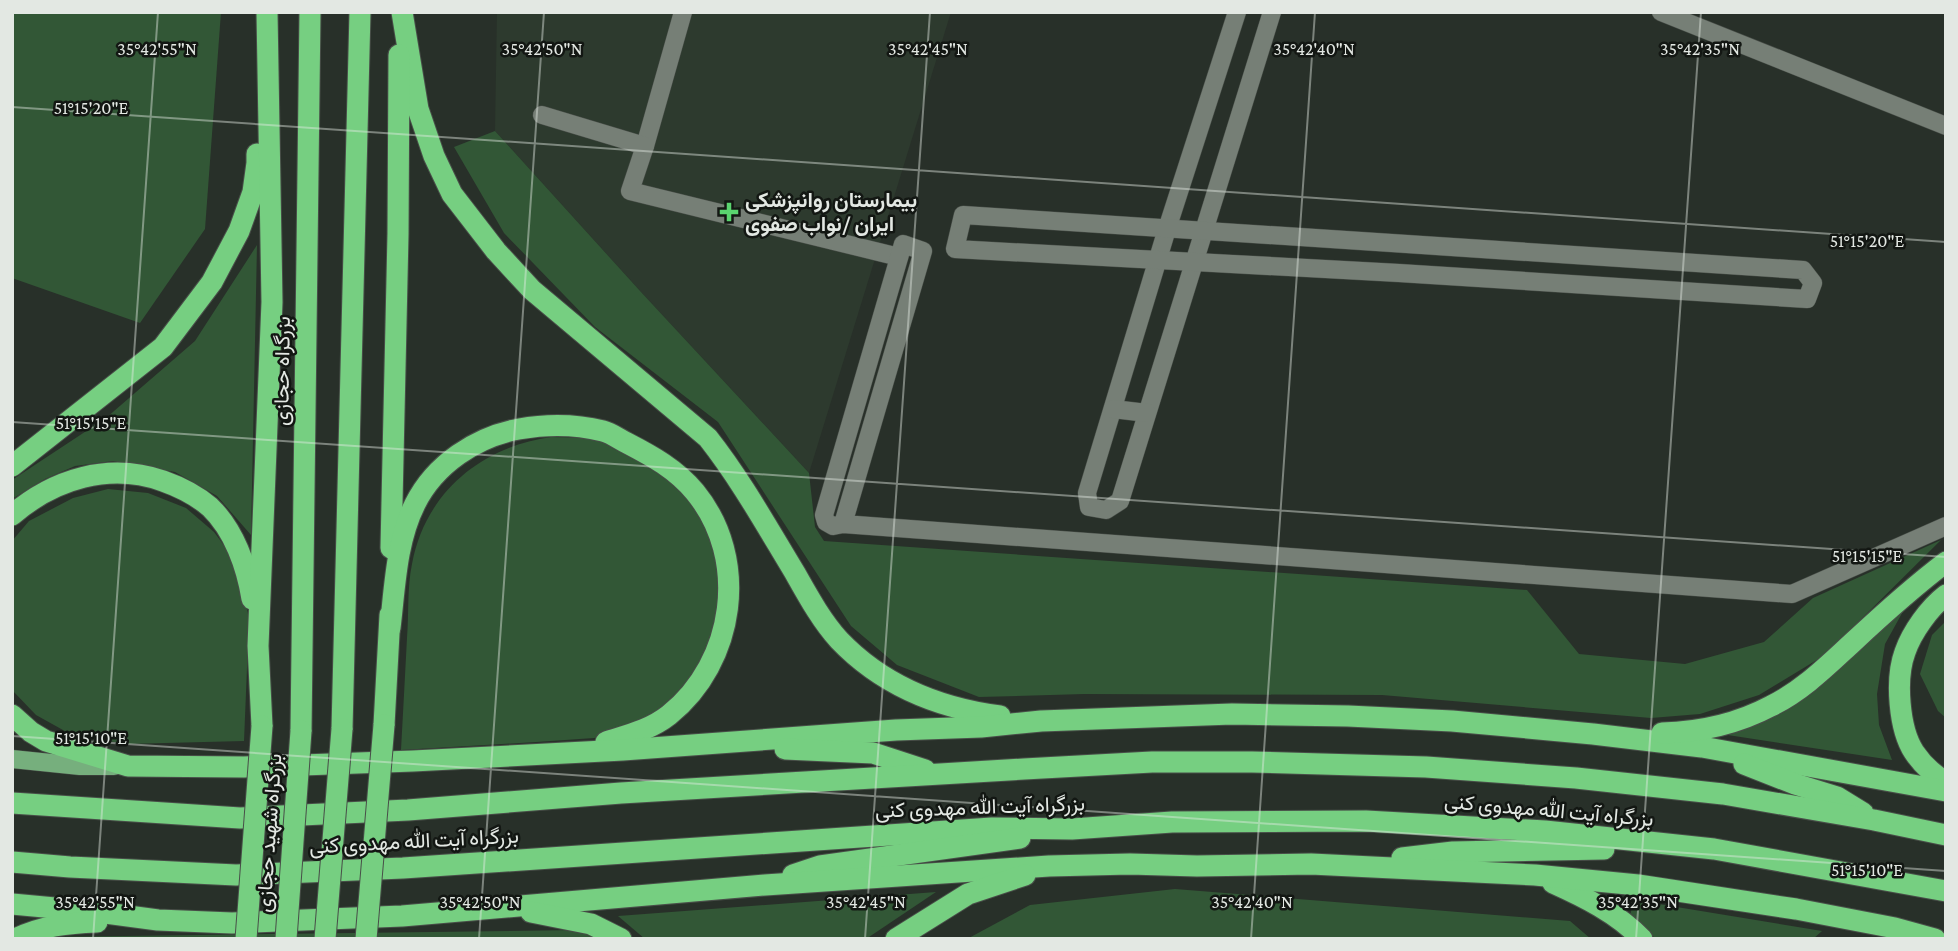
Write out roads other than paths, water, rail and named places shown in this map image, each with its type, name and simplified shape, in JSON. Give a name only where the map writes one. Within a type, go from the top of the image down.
[{"type":"highway","points":[[258,646],[272,302],[267,12]]},
{"type":"highway","name":"بزرگراه حجازی","points":[[301,731],[310,12]]},
{"type":"highway","points":[[326,939],[342,729],[360,12]]},
{"type":"highway","points":[[366,939],[390,628],[400,12]]},
{"type":"highway","points":[[400,12],[418,109],[434,156],[452,194],[496,251],[532,289],[708,438],[756,508],[819,614],[839,639],[881,676],[905,690],[969,712],[1041,721]]},
{"type":"highway","points":[[12,466],[163,347],[212,282],[239,230],[253,192],[257,163],[255,120],[267,38]]},
{"type":"highway","points":[[390,628],[405,528],[415,503],[435,476],[453,458],[500,432],[565,425],[605,432],[653,456],[678,474],[709,512],[723,548],[728,575],[726,623],[717,652],[706,673],[670,715],[644,730],[583,751]]},
{"type":"highway","points":[[12,515],[29,501],[77,478],[98,474],[142,475],[177,485],[194,495],[211,509],[235,543],[249,580],[258,646],[262,726],[246,939]]},
{"type":"highway","points":[[1592,734],[1683,732],[1723,725],[1772,706],[1811,680],[1924,578],[1946,562]]},
{"type":"highway","points":[[1946,595],[1925,616],[1905,652],[1900,677],[1905,732],[1914,753],[1935,775],[1946,782]]},
{"type":"highway","points":[[12,715],[46,741],[128,766],[257,766],[413,761],[981,727],[1041,721],[1231,714],[1348,716],[1452,721],[1702,747],[1946,791]]},
{"type":"highway","name":"بزرگراه شهید حجازی","points":[[286,939],[301,731]]},
{"type":"highway","points":[[719,743],[873,753],[937,774]]},
{"type":"highway","points":[[1702,747],[1836,797],[1874,820]]},
{"type":"highway","name":"بزرگراه آیت الله مهدوی کنی","points":[[12,803],[240,818],[408,810],[621,793],[1152,762],[1252,762],[1426,767],[1576,778],[1709,793],[1874,820],[1946,835]]},
{"type":"highway","name":"بزرگراه آیت الله مهدوی کنی","points":[[12,862],[236,875],[402,868],[992,828],[1072,829],[1172,822],[1366,821],[1545,831],[1714,849],[1946,891]]},
{"type":"highway","points":[[765,885],[820,866],[1055,834],[1072,829]]},
{"type":"highway","points":[[1341,865],[1453,852],[1674,846]]},
{"type":"highway","points":[[15,939],[41,929],[66,924],[158,920],[232,923],[402,916],[765,885],[1049,866],[1257,864],[1341,865],[1535,875],[1638,885],[1796,909],[1895,928],[1934,939]]},
{"type":"highway","points":[[896,939],[968,894],[1049,866]]},
{"type":"highway","points":[[1535,875],[1580,895],[1614,915],[1642,939]]},
{"type":"highway","points":[[12,904],[158,920]]},
{"type":"highway","points":[[505,907],[591,924],[621,939]]},
{"type":"main road","points":[[12,759],[80,766],[128,766]]},
{"type":"lane","points":[[683,12],[630,191],[899,257]]},
{"type":"lane","points":[[1237,12],[1167,229],[1087,493],[1089,506],[1105,510],[1119,501],[1272,12]]},
{"type":"lane","points":[[1661,12],[1946,126]]},
{"type":"lane","points":[[1220,65],[1252,73]]},
{"type":"lane","points":[[542,115],[645,146]]},
{"type":"lane","points":[[963,215],[1167,229],[1803,270],[1813,283],[1807,299],[955,249],[963,215]]},
{"type":"lane","points":[[843,524],[923,251],[903,244],[824,515],[826,522],[833,526],[843,524],[1792,594],[1946,526]]},
{"type":"lane","points":[[1399,273],[1400,244]]},
{"type":"lane","points":[[1113,409],[1147,413]]},
{"type":"lane","points":[[845,444],[865,448]]},
{"type":"place","name":"بیمارستان روانپزشکی ایران /نواب صفوی","points":[[729,212]]}]
